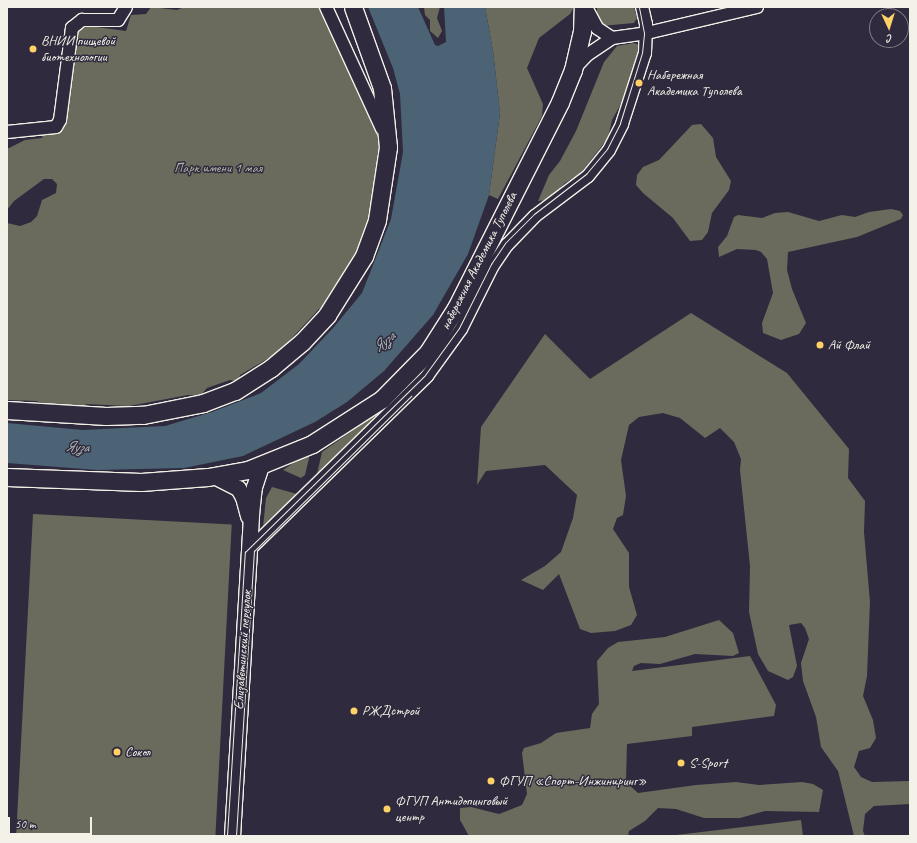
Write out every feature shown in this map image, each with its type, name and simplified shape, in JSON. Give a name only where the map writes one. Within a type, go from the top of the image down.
[{"type":"main road","points":[[7,410],[106,416],[175,410],[235,391],[272,368],[302,342],[327,315],[364,256],[377,220],[388,147],[384,98],[377,68],[353,7]]},
{"type":"main road","name":"набережная Академика Туполева","points":[[7,477],[119,482],[214,476],[261,466],[301,450],[357,417],[382,398],[428,352],[456,308],[558,105],[573,70],[582,32],[585,7]]},
{"type":"street","points":[[7,132],[56,127],[60,120],[72,28],[82,20],[118,20],[126,7]]},
{"type":"street","points":[[326,7],[359,76],[388,147]]},
{"type":"street","points":[[585,7],[597,28],[612,38]]},
{"type":"street","points":[[250,549],[427,376],[461,329],[492,267],[507,245],[535,216],[575,188],[603,159],[617,137],[625,117],[645,53],[646,33],[642,7]]},
{"type":"street","points":[[573,70],[587,55],[612,38],[646,33],[757,7]]},
{"type":"street","points":[[359,76],[364,79],[372,78],[377,68]]},
{"type":"street","name":"Елизаветинский переулок","points":[[232,836],[250,549],[250,528],[254,487],[261,466]]},
{"type":"street","points":[[214,476],[238,488],[243,497],[250,528]]},
{"type":"green space","name":"Парк имени 1 мая","points":[[151,7],[177,10],[184,7],[319,7],[377,126],[381,150],[377,154],[377,178],[368,223],[362,236],[364,248],[330,303],[319,309],[279,352],[240,375],[238,382],[230,380],[207,388],[200,396],[188,395],[129,406],[86,404],[81,410],[47,408],[37,401],[7,400],[7,223],[20,226],[31,222],[37,216],[42,200],[56,193],[57,184],[52,179],[44,179],[14,201],[7,210],[7,149],[25,140],[42,138],[46,127],[53,123],[60,106],[61,62],[72,56],[76,31],[89,26],[126,31],[131,15],[146,14]]},
{"type":"green space","points":[[424,7],[440,7],[437,18],[442,31],[438,38],[430,31],[430,20],[425,15]]},
{"type":"green space","points":[[485,7],[574,7],[570,14],[539,38],[527,68],[543,104],[542,116],[498,199],[489,195],[500,113],[493,51]]},
{"type":"green space","points":[[597,7],[634,7],[637,18],[634,23],[601,26],[597,21]]},
{"type":"green space","points":[[634,43],[639,45],[640,51],[623,100],[612,120],[608,138],[580,174],[565,183],[548,200],[538,201],[549,175],[560,161],[576,131],[604,62],[617,46]]},
{"type":"green space","points":[[701,124],[713,138],[716,157],[731,181],[729,190],[712,213],[708,232],[702,240],[690,241],[673,218],[643,193],[636,185],[637,175],[643,167],[659,160],[692,125]]},
{"type":"green space","points":[[891,209],[900,211],[903,215],[901,219],[857,237],[788,252],[787,270],[792,289],[806,323],[799,334],[781,340],[763,333],[762,323],[773,293],[767,259],[761,252],[756,250],[737,249],[719,257],[718,247],[727,236],[734,217],[738,215],[762,218],[775,213],[788,212],[819,221],[842,215],[855,217],[869,212]]},
{"type":"green space","points":[[691,313],[787,373],[849,449],[848,478],[865,501],[864,532],[870,602],[867,676],[863,696],[873,720],[876,738],[870,748],[859,751],[854,767],[861,777],[872,782],[910,781],[910,804],[874,806],[865,814],[863,831],[865,836],[854,836],[838,771],[821,747],[816,717],[803,681],[801,663],[809,639],[805,628],[801,623],[789,625],[797,666],[793,677],[788,680],[768,671],[758,654],[749,612],[750,566],[740,470],[741,459],[734,442],[720,428],[705,438],[680,418],[663,413],[639,417],[629,425],[621,460],[626,496],[623,515],[617,518],[613,529],[629,553],[629,587],[637,615],[631,625],[615,631],[591,633],[580,629],[559,574],[543,590],[521,580],[545,566],[561,552],[573,518],[577,495],[545,465],[486,471],[477,485],[481,427],[545,334],[590,379]]},
{"type":"green space","points":[[379,412],[341,452],[317,474],[322,452]]},
{"type":"green space","points":[[305,455],[309,455],[309,458],[305,475],[301,478],[283,470]]},
{"type":"green space","points":[[272,487],[297,494],[263,527],[266,498]]},
{"type":"green space","name":"Сокол","points":[[33,514],[232,524],[215,836],[16,836]]},
{"type":"green space","points":[[719,620],[733,633],[739,653],[733,656],[695,654],[660,664],[641,663],[634,666],[632,671],[750,656],[776,705],[774,716],[692,727],[692,736],[627,744],[626,782],[638,793],[696,785],[736,782],[759,785],[802,782],[813,784],[823,790],[819,812],[765,811],[740,818],[704,818],[676,809],[658,808],[645,821],[629,831],[628,836],[469,836],[460,820],[460,808],[471,807],[499,814],[522,805],[527,794],[522,753],[524,748],[541,743],[556,733],[590,728],[592,714],[599,704],[597,661],[608,648],[618,642],[665,637]]},
{"type":"green space","points":[[801,820],[803,836],[668,836]]},
{"type":"water","name":"Яуза","points":[[368,7],[418,7],[435,45],[438,46],[446,42],[444,7],[485,7],[493,51],[500,113],[489,195],[468,254],[433,315],[384,371],[347,402],[315,422],[243,456],[184,468],[97,470],[7,463],[7,423],[83,430],[165,426],[212,412],[261,393],[299,364],[333,328],[362,293],[391,219],[403,152],[400,94],[393,68]]},
{"type":"tram line","points":[[227,836],[245,552],[425,375],[459,328],[491,264],[505,243],[534,214],[586,174],[607,149],[620,123],[642,53],[644,33],[639,7]]},
{"type":"tram line","points":[[236,836],[254,551],[411,396]]},
{"type":"place","name":"ВНИИ пищевой биотехнологии","points":[[33,49]]},
{"type":"place","name":"Набережная Академика Туполева","points":[[639,83]]},
{"type":"place","name":"Ай Флай","points":[[820,345]]},
{"type":"place","name":"РЖДстрой","points":[[354,711]]},
{"type":"place","name":"Сокол","points":[[117,752]]},
{"type":"place","name":"S-Sport","points":[[681,763]]},
{"type":"place","name":"ФГУП «Спорт-Инжиниринг»","points":[[491,781]]},
{"type":"place","name":"ФГУП Антидопинговый центр","points":[[387,809]]}]
